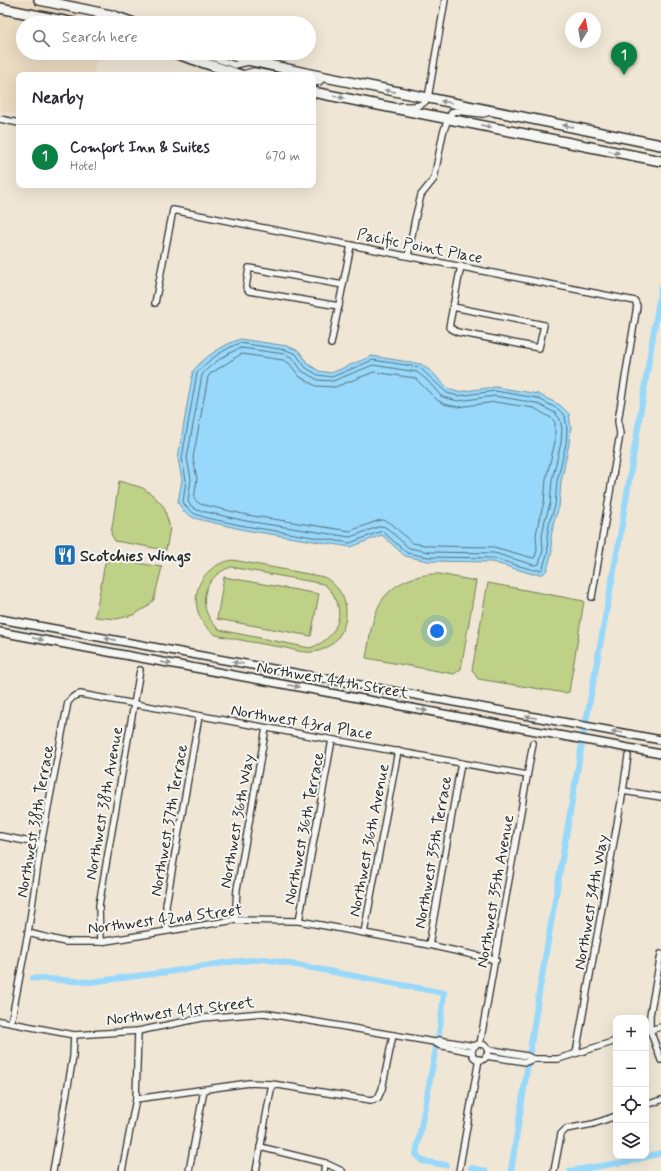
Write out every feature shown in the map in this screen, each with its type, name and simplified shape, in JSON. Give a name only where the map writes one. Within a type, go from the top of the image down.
[{"type":"highway","points":[[40,0],[114,16]]},
{"type":"highway","points":[[0,8],[39,16]]},
{"type":"highway","points":[[195,60],[231,72]]},
{"type":"highway","points":[[248,60],[301,72]]},
{"type":"highway","points":[[316,75],[661,145]]},
{"type":"highway","points":[[316,93],[661,161]]},
{"type":"street","points":[[389,107],[417,106],[425,102],[428,98],[445,0]]},
{"type":"street","points":[[222,60],[235,64],[251,61]]},
{"type":"street","points":[[316,82],[319,82],[324,77]]},
{"type":"street","points":[[408,256],[421,195],[434,179],[443,133],[452,112],[456,110],[483,114],[492,111]]},
{"type":"street","points":[[0,119],[16,122]]},
{"type":"street","name":"Pacific Point Place","points":[[155,303],[173,210],[635,301],[637,306],[618,421],[620,434],[592,597]]},
{"type":"street","points":[[332,344],[351,245]]},
{"type":"street","points":[[453,307],[544,325],[539,348],[457,332],[449,327],[461,266]]},
{"type":"street","points":[[339,306],[249,291],[246,287],[249,268],[257,268],[343,285]]},
{"type":"street","name":"Northwest 44th Street","points":[[0,619],[661,740]]},
{"type":"street","name":"Northwest 44th Street","points":[[0,632],[661,754]]},
{"type":"street","name":"Northwest 38th Avenue","points":[[100,942],[99,905],[140,670]]},
{"type":"street","name":"Northwest 43rd Place","points":[[73,696],[80,694],[527,775]]},
{"type":"street","name":"Northwest 38th Terrace","points":[[11,1023],[28,933],[41,844],[68,702],[73,696]]},
{"type":"street","name":"Northwest 37th Terrace","points":[[167,930],[166,905],[199,716]]},
{"type":"street","name":"Northwest 36th Way","points":[[235,920],[237,889],[266,728]]},
{"type":"street","points":[[633,749],[636,736]]},
{"type":"street","name":"Northwest 36th Terrace","points":[[299,921],[332,740]]},
{"type":"street","name":"Northwest 35th Avenue","points":[[475,1047],[496,960],[533,743]]},
{"type":"street","name":"Northwest 36th Avenue","points":[[364,933],[398,751]]},
{"type":"street","name":"Northwest 34th Way","points":[[576,1054],[628,756]]},
{"type":"street","name":"Northwest 35th Terrace","points":[[429,945],[461,763]]},
{"type":"street","points":[[623,791],[661,797]]},
{"type":"street","points":[[0,836],[41,844]]},
{"type":"street","name":"Northwest 42nd Street","points":[[28,933],[64,942],[100,942],[235,920],[299,921],[429,945],[496,960]]},
{"type":"street","points":[[649,1022],[661,954]]},
{"type":"street","name":"Northwest 41st Street","points":[[0,1021],[74,1035],[138,1031],[202,1018],[264,1013],[434,1042],[439,1045],[447,1044],[475,1047]]},
{"type":"street","points":[[649,1030],[661,1027]]},
{"type":"street","points":[[122,1171],[136,1099],[138,1031]]},
{"type":"street","points":[[649,1032],[661,1060]]},
{"type":"street","points":[[53,1171],[73,1057],[74,1035]]},
{"type":"street","points":[[136,1099],[204,1090],[230,1084],[249,1083],[272,1084],[371,1100],[378,1098],[382,1088],[393,1035]]},
{"type":"street","points":[[509,1056],[487,1049],[485,1046],[475,1047],[474,1057],[479,1059],[486,1056],[509,1056],[527,1056],[533,1059],[558,1059],[613,1042]]},
{"type":"street","points":[[486,1056],[487,1049]]},
{"type":"street","points":[[459,1171],[479,1059]]},
{"type":"street","points":[[256,1171],[272,1084]]},
{"type":"street","points":[[189,1171],[204,1090]]},
{"type":"street","points":[[649,1104],[661,1100]]},
{"type":"street","points":[[555,1170],[561,1134],[566,1129],[593,1124],[613,1117]]},
{"type":"street","points":[[260,1147],[325,1163],[342,1171]]},
{"type":"street","points":[[324,1171],[325,1163]]},
{"type":"shaded area","points":[[0,0],[80,0],[78,16],[16,16],[16,60],[96,60],[94,72],[16,72],[16,114],[0,111]]},
{"type":"green space","points":[[119,481],[143,488],[154,496],[164,507],[170,528],[166,550],[115,541],[111,534]]},
{"type":"green space","points":[[112,559],[162,567],[154,599],[147,607],[133,615],[117,619],[95,617],[105,563]]},
{"type":"green space","points":[[233,560],[324,577],[340,591],[346,606],[346,618],[341,632],[327,648],[313,652],[299,651],[216,635],[206,626],[199,615],[196,603],[197,592],[201,581],[209,571],[219,564]],"holes":[[[231,567],[324,584],[332,592],[337,601],[339,611],[338,620],[335,629],[329,637],[310,648],[220,630],[212,622],[207,613],[205,604],[205,595],[213,578]]]},
{"type":"green space","points":[[439,574],[476,581],[461,669],[454,674],[366,658],[375,615],[386,595],[399,584],[422,575]]},
{"type":"green space","points":[[224,577],[319,594],[311,636],[217,619]]},
{"type":"green space","points":[[488,583],[584,601],[569,692],[565,693],[478,679],[472,670]]},
{"type":"water","points":[[240,339],[287,346],[299,351],[308,364],[319,371],[331,373],[372,356],[421,364],[433,373],[448,389],[458,392],[495,387],[538,394],[560,405],[569,414],[571,428],[561,482],[559,507],[554,521],[551,537],[552,551],[547,570],[543,574],[533,574],[492,562],[428,561],[405,556],[382,535],[351,547],[245,530],[194,518],[183,511],[178,502],[182,480],[178,458],[193,371],[214,352]]},
{"type":"waterway","points":[[511,1171],[539,993],[581,749],[619,542],[661,288]]},
{"type":"waterway","points":[[33,978],[90,982],[230,962],[265,959],[444,993],[440,1027],[416,1154],[422,1161],[446,1165]]},
{"type":"waterway","points":[[570,1171],[630,1161],[661,1153]]},
{"type":"waterway","points":[[471,1168],[485,1171]]},
{"type":"place","name":"Comfort Inn & Suites","points":[[624,75]]},
{"type":"place","name":"Scotchies Wings","points":[[65,555]]}]
